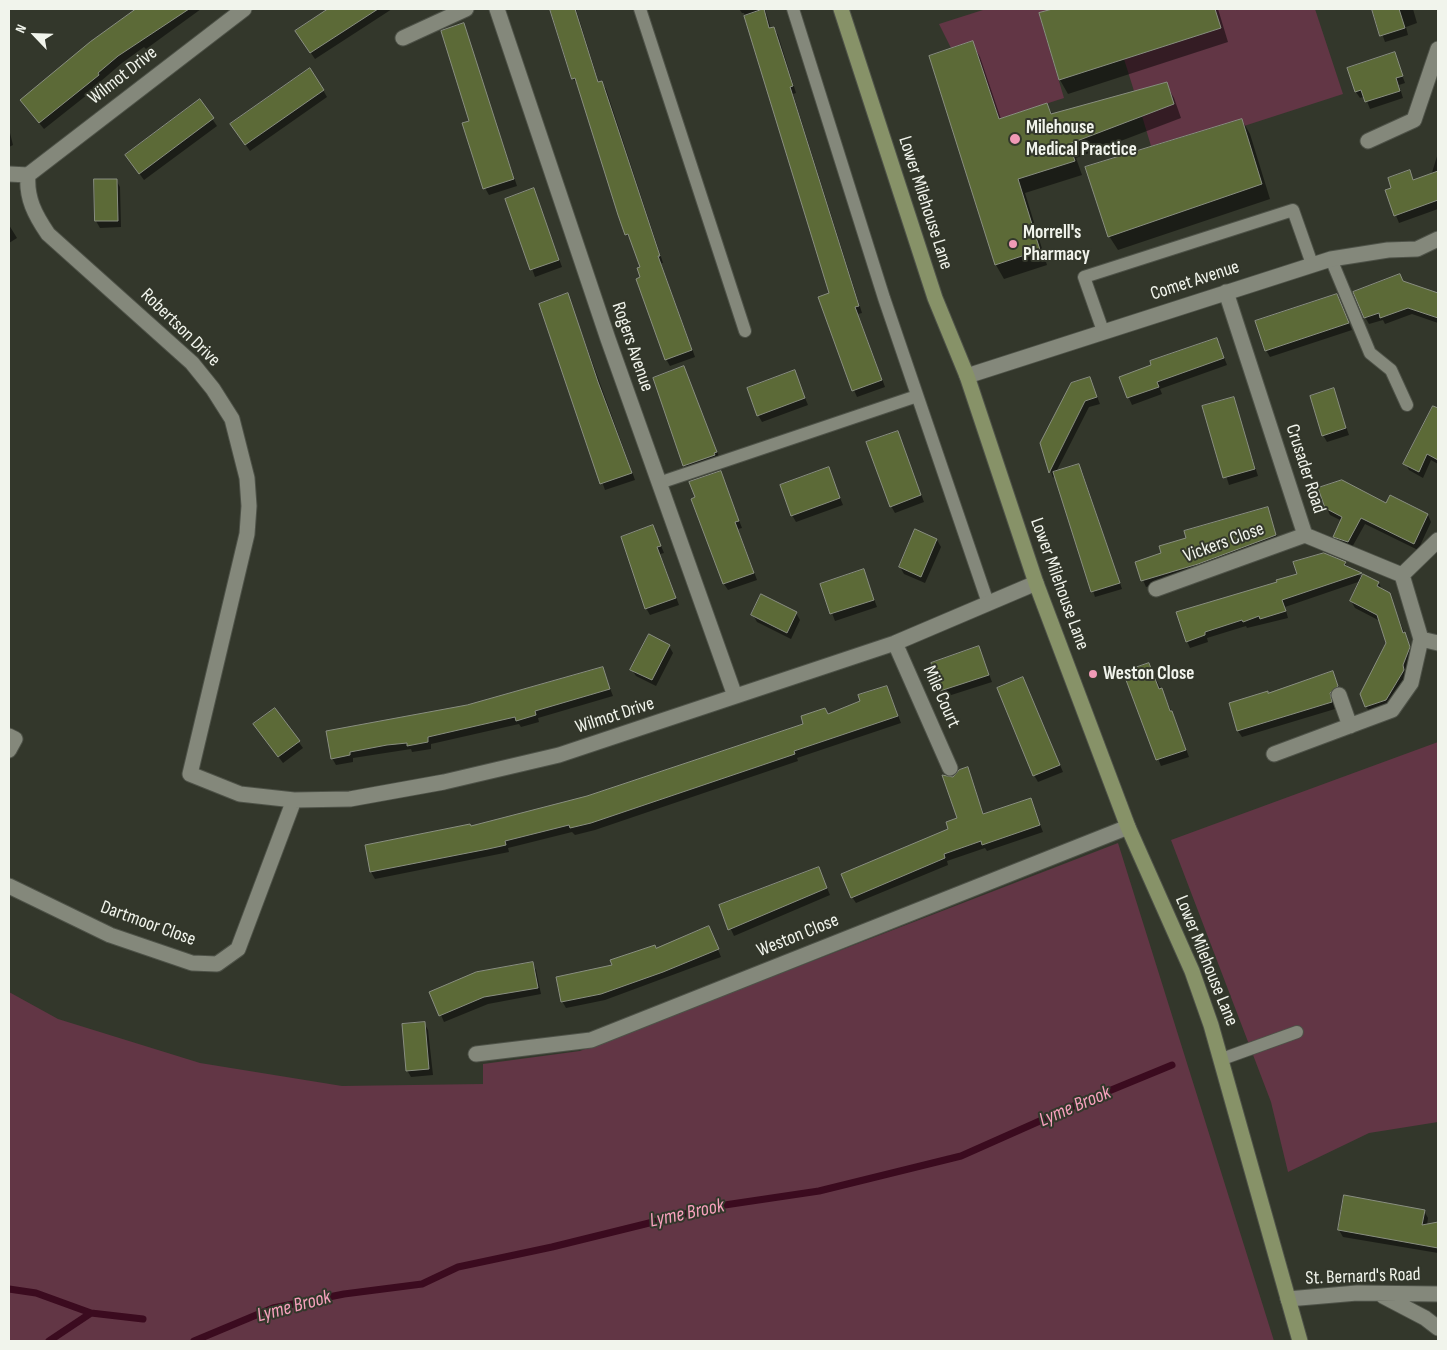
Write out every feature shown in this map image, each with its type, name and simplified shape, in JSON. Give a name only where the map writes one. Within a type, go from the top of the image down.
[{"type":"main road","name":"Lower Milehouse Lane","points":[[842,9],[935,298],[967,376],[1036,583],[1128,828],[1192,971],[1222,1059],[1253,1180],[1300,1341]]},
{"type":"street","name":"Wilmot Drive","points":[[28,175],[244,9]]},
{"type":"street","points":[[403,38],[466,9]]},
{"type":"street","name":"Rogers Avenue","points":[[498,9],[608,339],[735,696]]},
{"type":"street","points":[[1368,141],[1414,120],[1438,49]]},
{"type":"street","points":[[9,174],[28,175]]},
{"type":"street","name":"Robertson Drive","points":[[28,175],[27,186],[30,203],[48,234],[192,363],[213,389],[232,419],[247,478],[249,506],[247,534],[190,774]]},
{"type":"street","name":"Comet Avenue","points":[[967,376],[1312,264],[1388,250],[1417,248],[1438,239]]},
{"type":"street","name":"Crusader Road","points":[[1226,292],[1305,534],[1402,575]]},
{"type":"street","name":"Vickers Close","points":[[1156,589],[1305,534]]},
{"type":"street","points":[[1274,754],[1392,710],[1411,683],[1421,639],[1402,575],[1438,540]]},
{"type":"street","name":"Wilmot Drive","points":[[190,774],[240,794],[294,800],[350,799],[444,782],[559,755],[895,643],[1036,583]]},
{"type":"street","points":[[1421,639],[1438,643]]},
{"type":"street","name":"Mile Court","points":[[895,643],[950,768]]},
{"type":"street","points":[[1339,695],[1350,726]]},
{"type":"street","name":"Dartmoor Close","points":[[9,886],[110,935],[192,963],[217,964],[238,949],[294,800]]},
{"type":"street","name":"Weston Close","points":[[476,1054],[591,1040],[1128,828]]},
{"type":"street","name":"St. Bernard's Road","points":[[1288,1299],[1356,1294],[1438,1294]]},
{"type":"street","points":[[1380,1295],[1425,1318],[1438,1328]]},
{"type":"lane","points":[[640,9],[745,331]]},
{"type":"lane","points":[[793,9],[884,298],[988,603]]},
{"type":"lane","points":[[1103,331],[1084,277],[1293,210],[1312,264]]},
{"type":"lane","points":[[1331,259],[1370,353],[1391,370],[1407,405]]},
{"type":"lane","points":[[659,484],[917,396]]},
{"type":"lane","points":[[1222,1059],[1297,1032]]},
{"type":"shaded area","points":[[986,9],[1053,9],[1039,14],[1064,98],[999,119],[972,41],[951,48],[939,24]]},
{"type":"shaded area","points":[[1215,9],[1315,9],[1343,94],[1244,126],[1242,119],[1151,146],[1142,116],[1174,103],[1167,82],[1134,91],[1124,59],[1221,28]]},
{"type":"shaded area","points":[[1438,742],[1438,1122],[1369,1133],[1288,1172],[1271,1102],[1171,840]]},
{"type":"shaded area","points":[[1118,843],[1274,1341],[9,1341],[9,992],[58,1019],[200,1063],[342,1086],[483,1084],[483,1064],[580,1051]]},
{"type":"building","points":[[136,9],[189,9],[118,56],[98,73],[99,75],[39,123],[20,100],[90,42]]},
{"type":"building","points":[[328,9],[378,9],[310,53],[295,31]]},
{"type":"building","points":[[550,9],[575,9],[598,82],[602,81],[660,256],[658,256],[692,350],[665,360],[636,279],[640,277],[637,268],[640,267],[628,234],[625,235],[618,215],[575,78],[572,79]]},
{"type":"building","points":[[764,9],[769,28],[774,27],[793,86],[790,87],[859,306],[855,307],[882,380],[852,391],[818,297],[829,293],[744,16]]},
{"type":"building","points":[[1053,9],[1215,9],[1221,28],[1059,80],[1039,13]]},
{"type":"building","points":[[1372,9],[1399,9],[1405,28],[1380,36]]},
{"type":"building","points":[[464,23],[514,179],[483,189],[462,123],[469,121],[441,31]]},
{"type":"building","name":"Milehouse Medical Practice","points":[[973,41],[999,119],[1047,103],[1051,114],[1167,82],[1174,104],[1069,144],[1075,161],[1018,179],[1040,250],[995,265],[929,56]]},
{"type":"building","points":[[1395,52],[1403,76],[1396,78],[1400,91],[1365,102],[1361,90],[1355,92],[1347,68]]},
{"type":"building","points":[[310,68],[324,90],[245,145],[230,124]]},
{"type":"building","points":[[200,99],[214,118],[139,174],[125,155]]},
{"type":"building","points":[[1242,119],[1262,184],[1108,237],[1085,167]]},
{"type":"building","points":[[1410,170],[1413,180],[1438,171],[1438,200],[1394,216],[1385,190],[1391,188],[1388,178]]},
{"type":"building","points":[[94,179],[117,179],[118,221],[95,221]]},
{"type":"building","points":[[534,188],[559,260],[530,270],[505,199]]},
{"type":"building","points":[[1400,274],[1403,281],[1438,293],[1438,318],[1408,308],[1380,318],[1379,313],[1364,318],[1353,292]]},
{"type":"building","points":[[568,293],[598,382],[632,473],[600,484],[539,304]]},
{"type":"building","points":[[1337,294],[1349,323],[1265,351],[1255,321]]},
{"type":"building","points":[[1217,338],[1224,358],[1157,382],[1159,387],[1127,398],[1119,377],[1151,365],[1150,361]]},
{"type":"building","points":[[684,366],[717,452],[714,453],[715,455],[683,466],[653,378]]},
{"type":"building","points":[[795,370],[805,398],[757,416],[747,388]]},
{"type":"building","points":[[1090,377],[1097,397],[1085,401],[1049,473],[1040,443],[1071,383]]},
{"type":"building","points":[[1334,388],[1346,428],[1322,436],[1310,396]]},
{"type":"building","points":[[1234,397],[1255,469],[1223,478],[1202,406]]},
{"type":"building","points":[[1433,406],[1438,408],[1438,460],[1427,454],[1419,472],[1403,464]]},
{"type":"building","points":[[898,431],[921,495],[890,507],[866,442]]},
{"type":"building","points":[[1079,464],[1120,583],[1091,592],[1053,472]]},
{"type":"building","points":[[829,467],[840,498],[791,516],[780,485]]},
{"type":"building","points":[[721,471],[739,521],[735,522],[754,573],[723,584],[691,499],[695,497],[689,482]]},
{"type":"building","points":[[1342,480],[1386,503],[1390,495],[1428,514],[1414,544],[1361,518],[1348,542],[1333,537],[1342,517],[1325,508],[1318,488]]},
{"type":"building","points":[[1268,507],[1276,535],[1198,564],[1141,581],[1135,562],[1161,553],[1159,546],[1186,538],[1184,531]]},
{"type":"building","points":[[653,525],[661,546],[657,547],[676,598],[645,609],[621,537]]},
{"type":"building","points":[[915,529],[937,539],[921,577],[899,567]]},
{"type":"building","points":[[1324,553],[1346,562],[1344,565],[1362,573],[1282,600],[1286,611],[1260,619],[1259,616],[1243,622],[1242,620],[1205,632],[1205,635],[1186,642],[1176,612],[1277,582],[1276,580],[1297,574],[1293,562]]},
{"type":"building","points":[[864,569],[874,600],[830,614],[820,584]]},
{"type":"building","points":[[1363,574],[1379,582],[1377,586],[1390,593],[1403,633],[1405,632],[1410,647],[1403,665],[1404,670],[1386,700],[1365,707],[1360,694],[1386,643],[1377,615],[1350,601]]},
{"type":"building","points":[[761,594],[797,612],[787,633],[751,615]]},
{"type":"building","points":[[649,634],[670,645],[652,680],[630,670]]},
{"type":"building","points":[[979,646],[989,675],[940,691],[931,663]]},
{"type":"building","points":[[1149,663],[1159,689],[1162,688],[1170,711],[1172,711],[1186,750],[1156,760],[1123,672]]},
{"type":"building","points":[[603,667],[610,689],[535,711],[536,715],[516,721],[515,717],[428,737],[428,742],[407,746],[407,743],[387,745],[350,752],[350,755],[331,759],[326,731],[467,705]]},
{"type":"building","points":[[1333,671],[1338,686],[1330,693],[1332,702],[1237,731],[1229,703],[1268,691],[1268,693]]},
{"type":"building","points":[[1023,677],[1060,765],[1033,776],[997,688]]},
{"type":"building","points":[[887,686],[898,716],[794,751],[795,754],[591,823],[570,828],[569,825],[505,841],[506,845],[488,849],[370,872],[365,845],[470,824],[471,826],[587,796],[803,724],[801,716],[825,708],[828,714],[860,701],[858,695]]},
{"type":"building","points":[[275,708],[300,741],[278,757],[253,724]]},
{"type":"building","points":[[968,767],[983,814],[1031,798],[1040,825],[982,845],[981,841],[944,854],[945,858],[851,898],[841,874],[948,829],[946,822],[957,818],[942,775],[953,777],[959,770]]},
{"type":"building","points":[[819,867],[827,888],[728,930],[719,905]]},
{"type":"building","points":[[709,926],[719,949],[663,972],[601,994],[561,1002],[556,977],[612,965],[610,960],[655,945],[656,948]]},
{"type":"building","points":[[533,962],[538,988],[484,997],[439,1016],[429,992],[476,972]]},
{"type":"building","points":[[425,1022],[429,1069],[406,1071],[402,1024]]},
{"type":"building","points":[[1344,1195],[1425,1210],[1422,1225],[1438,1222],[1438,1248],[1338,1230]]},
{"type":"waterway","name":"Lyme Brook","points":[[194,1341],[273,1308],[344,1294],[422,1284],[458,1267],[552,1247],[718,1206],[819,1191],[961,1156],[1087,1100],[1172,1065]]},
{"type":"waterway","points":[[9,1289],[36,1293],[91,1313]]},
{"type":"waterway","name":"Lyme Brook","points":[[49,1341],[91,1313],[143,1319]]},
{"type":"place","name":"Milehouse Medical Practice","points":[[1015,139]]},
{"type":"place","name":"Morrell's Pharmacy","points":[[1013,244]]},
{"type":"place","name":"Weston Close","points":[[1093,674]]}]
